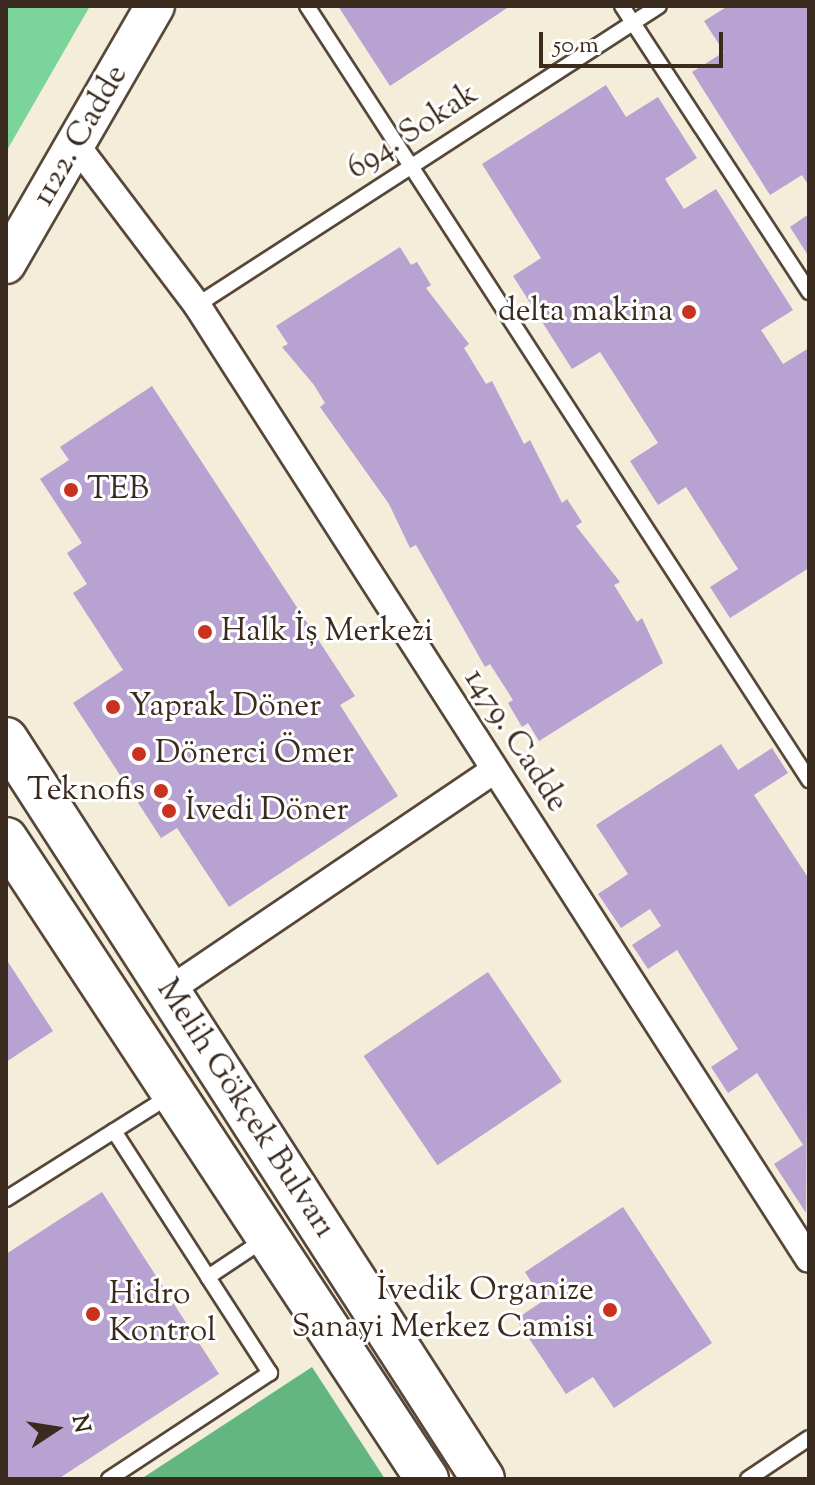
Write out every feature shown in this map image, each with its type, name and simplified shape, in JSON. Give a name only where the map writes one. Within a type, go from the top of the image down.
[{"type":"main road","name":"1122. Cadde","points":[[6,264],[155,6]]},
{"type":"main road","name":"Melih Gökçek Bulvarı","points":[[6,739],[483,1479]]},
{"type":"main road","name":"Melih Gökçek Bulvarı","points":[[6,839],[427,1479]]},
{"type":"street","name":"1479. Cadde","points":[[76,145],[197,305],[493,771],[809,1259]]},
{"type":"street","points":[[168,991],[493,771]]},
{"type":"lane","points":[[307,6],[409,168],[809,780]]},
{"type":"lane","points":[[622,6],[809,292]]},
{"type":"lane","name":"694. Sokak","points":[[197,305],[659,6]]},
{"type":"lane","points":[[6,1199],[175,1092]]},
{"type":"lane","points":[[109,1479],[270,1373],[114,1131]]},
{"type":"lane","points":[[208,1277],[269,1237]]},
{"type":"lane","points":[[748,1479],[809,1438]]},
{"type":"green space","points":[[6,6],[90,6],[6,152]]},
{"type":"green space","points":[[312,1367],[385,1479],[141,1479]]},
{"type":"building","points":[[338,6],[510,6],[390,86]]},
{"type":"building","points":[[728,6],[809,6],[809,186],[802,175],[770,195],[692,72],[724,52],[704,21]]},
{"type":"building","points":[[606,85],[626,117],[658,97],[697,158],[665,179],[684,209],[716,189],[793,310],[761,330],[783,364],[809,348],[809,568],[730,618],[710,587],[738,569],[686,487],[658,505],[630,461],[658,443],[600,352],[572,369],[513,276],[541,258],[482,164]]},
{"type":"building","points":[[809,214],[809,257],[790,227]]},
{"type":"building","points":[[400,247],[411,265],[417,262],[431,285],[426,288],[469,344],[464,348],[486,384],[492,381],[524,444],[530,440],[562,503],[567,499],[582,522],[576,526],[620,582],[614,585],[637,622],[642,618],[663,663],[539,741],[528,723],[522,727],[508,703],[513,700],[490,664],[485,667],[416,545],[410,548],[389,504],[320,407],[325,403],[282,347],[288,344],[276,326]]},
{"type":"building","name":"Halk İş Merkezi","points":[[152,386],[355,696],[340,705],[398,796],[229,907],[177,828],[161,838],[73,703],[123,670],[73,593],[87,584],[67,553],[82,543],[40,479],[69,460],[60,447]]},
{"type":"building","points":[[721,744],[738,770],[772,748],[788,773],[754,795],[809,879],[806,1213],[774,1164],[803,1145],[757,1073],[728,1093],[711,1067],[738,1049],[677,950],[648,969],[632,945],[661,926],[650,909],[621,928],[598,894],[628,874],[596,825]]},
{"type":"building","points":[[6,959],[53,1031],[6,1062]]},
{"type":"building","points":[[488,972],[562,1081],[437,1165],[364,1056]]},
{"type":"building","name":"Hidro Kontrol","points":[[102,1192],[219,1374],[58,1479],[6,1479],[6,1254]]},
{"type":"building","name":"İvedik Organize Sanayi Merkez Camisi","points":[[623,1207],[712,1343],[614,1408],[593,1377],[566,1394],[516,1319],[543,1301],[525,1272]]},
{"type":"place","name":"delta makina","points":[[689,312]]},
{"type":"place","name":"TEB","points":[[71,490]]},
{"type":"place","name":"Halk İş Merkezi","points":[[205,632]]},
{"type":"place","name":"Yaprak Döner","points":[[113,707]]},
{"type":"place","name":"Dönerci Ömer","points":[[139,754]]},
{"type":"place","name":"Teknofis","points":[[161,791]]},
{"type":"place","name":"İvedi Döner","points":[[169,811]]},
{"type":"place","name":"İvedik Organize Sanayi Merkez Camisi","points":[[610,1310]]},
{"type":"place","name":"Hidro Kontrol","points":[[93,1314]]}]
